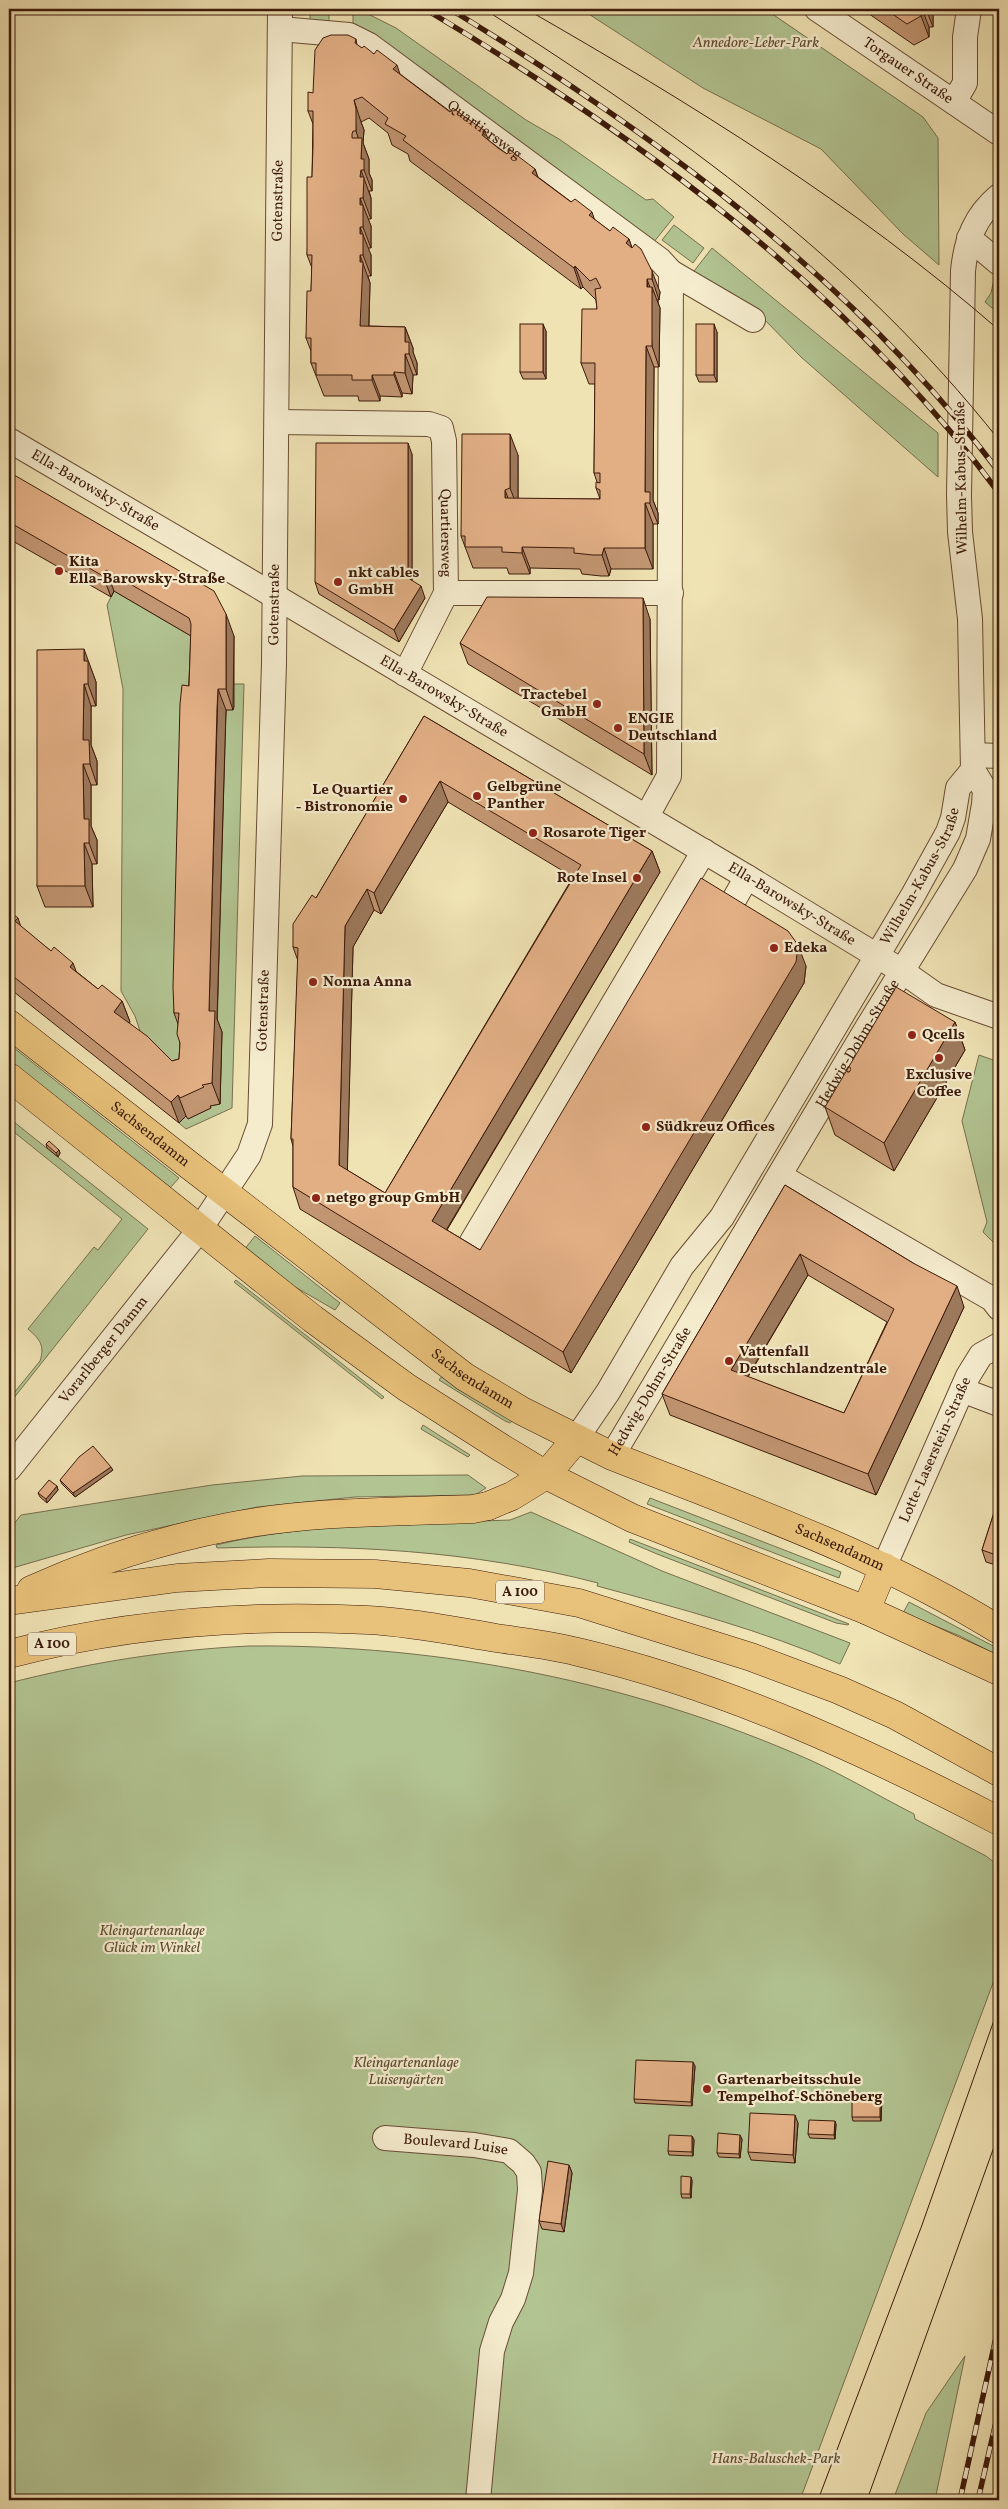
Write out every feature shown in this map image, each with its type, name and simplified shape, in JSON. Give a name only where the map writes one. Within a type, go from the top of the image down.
[{"type":"main road","name":"Sachsendamm","points":[[9,1024],[225,1193],[465,1376],[522,1411],[612,1456],[836,1544],[923,1585],[999,1630]]},
{"type":"main road","points":[[9,1077],[313,1319],[406,1387],[546,1475],[639,1521],[866,1610],[999,1671]]},
{"type":"main road","name":"Hedwig-Dohm-Straße","points":[[546,1475],[576,1439]]},
{"type":"main road","name":"Hedwig-Dohm-Straße","points":[[546,1475],[612,1456]]},
{"type":"main road","points":[[9,1601],[76,1570],[228,1527],[305,1517],[474,1509],[488,1506],[512,1496],[546,1475]]},
{"type":"main road","points":[[866,1610],[884,1567]]},
{"type":"main road","name":"A 100","points":[[9,1601],[177,1578],[252,1573],[375,1574],[469,1583],[579,1604],[751,1657],[839,1690],[895,1715],[999,1772]]},
{"type":"main road","name":"A 100","points":[[9,1654],[96,1635],[257,1618],[370,1620],[577,1651],[663,1676],[758,1709],[828,1737],[920,1779],[999,1821]]},
{"type":"street","name":"Torgauer Straße","points":[[817,9],[999,133]]},
{"type":"street","points":[[954,102],[965,83],[965,37],[969,9]]},
{"type":"street","name":"Quartiersweg","points":[[280,19],[349,34],[369,45],[660,260],[671,272],[753,320]]},
{"type":"street","name":"Gotenstraße","points":[[200,1229],[249,1155],[260,1124],[275,597],[280,19]]},
{"type":"street","name":"Wilhelm-Kabus-Straße","points":[[902,971],[965,869],[978,839],[982,821],[985,790],[973,763],[970,619],[960,532],[962,271],[969,238],[979,217],[999,196]]},
{"type":"street","points":[[969,238],[999,263]]},
{"type":"street","points":[[646,816],[669,776],[673,287],[671,272]]},
{"type":"street","name":"Quartiersweg","points":[[277,422],[429,424],[441,428],[444,440],[446,593],[405,674]]},
{"type":"street","name":"Ella-Barowsky-Straße","points":[[9,440],[646,816],[902,971],[936,995],[999,1017]]},
{"type":"street","name":"Quartiersweg","points":[[446,593],[671,593]]},
{"type":"street","points":[[973,763],[999,756]]},
{"type":"street","name":"Wilhelm-Kabus-Straße","points":[[877,956],[942,846],[953,818],[958,788],[973,763]]},
{"type":"street","points":[[467,1250],[704,851]]},
{"type":"street","points":[[728,910],[747,877]]},
{"type":"street","name":"Hedwig-Dohm-Straße","points":[[576,1439],[608,1392],[682,1266],[722,1217],[877,956]]},
{"type":"street","name":"Hedwig-Dohm-Straße","points":[[612,1456],[902,971]]},
{"type":"street","points":[[780,1176],[992,1299],[999,1308]]},
{"type":"street","name":"Vorarlberger Damm","points":[[9,1469],[200,1229]]},
{"type":"street","name":"Lotte-Laserstein-Straße","points":[[884,1567],[965,1383],[980,1355],[999,1345]]},
{"type":"street","points":[[965,1383],[999,1389]]},
{"type":"street","points":[[965,1383],[999,1404]]},
{"type":"street","name":"Boulevard Luise","points":[[385,2138],[474,2145],[509,2151],[523,2163],[529,2172],[530,2190],[521,2273],[514,2299],[501,2322],[492,2351],[478,2500]]},
{"type":"green space","points":[[310,9],[350,9],[370,15],[396,28],[526,120],[559,139],[646,200],[653,199],[674,217],[653,243],[444,89],[446,86],[423,69],[421,72],[353,27],[353,12],[329,11],[329,24],[310,24]]},
{"type":"green space","name":"Annedore-Leber-Park","points":[[581,9],[765,9],[923,117],[938,138],[939,265],[903,234],[821,149],[703,88]]},
{"type":"green space","points":[[674,225],[704,248],[693,263],[662,240]]},
{"type":"green space","points":[[712,248],[938,433],[938,477],[801,357],[760,315],[691,275]]},
{"type":"green space","points":[[996,270],[999,272],[999,314],[985,302],[991,293]]},
{"type":"green space","points":[[114,591],[196,639],[187,1069],[147,1052],[135,1016],[121,991],[123,689],[107,605]]},
{"type":"green space","points":[[233,684],[244,684],[232,1108],[186,1129],[179,1123],[186,1116],[188,1119],[211,1108],[210,1106],[220,1104],[217,1032],[226,710],[233,709]]},
{"type":"green space","points":[[9,1044],[179,1178],[170,1188],[9,1060]]},
{"type":"green space","points":[[979,1055],[999,1062],[999,1248],[983,1232],[987,1222],[962,1121]]},
{"type":"green space","points":[[9,1118],[148,1229],[9,1404],[9,1399],[40,1361],[42,1347],[36,1336],[28,1329],[94,1247],[98,1250],[122,1219],[9,1128]]},
{"type":"green space","points":[[255,1236],[340,1303],[335,1310],[278,1277],[244,1250]]},
{"type":"green space","points":[[236,1280],[384,1397],[382,1399],[234,1282]]},
{"type":"green space","points":[[442,1376],[516,1417],[510,1423],[505,1421],[439,1380]]},
{"type":"green space","points":[[423,1425],[470,1455],[468,1457],[421,1429]]},
{"type":"green space","points":[[468,1475],[486,1488],[475,1495],[355,1497],[257,1507],[126,1535],[9,1569],[9,1530],[21,1515],[212,1485],[302,1476]]},
{"type":"green space","points":[[650,1498],[841,1572],[839,1578],[647,1504]]},
{"type":"green space","points":[[531,1512],[662,1571],[850,1643],[840,1664],[782,1641],[690,1612],[597,1586],[598,1583],[503,1563],[409,1552],[314,1547],[217,1548],[216,1545],[252,1537],[325,1528],[510,1520]]},
{"type":"green space","points":[[630,1539],[849,1624],[836,1623],[657,1554],[629,1542]]},
{"type":"green space","points":[[909,1602],[999,1649],[999,1656],[960,1636],[903,1613]]},
{"type":"green space","points":[[249,1646],[321,1647],[393,1652],[464,1661],[535,1673],[605,1689],[675,1709],[743,1733],[823,1766],[914,1814],[915,1819],[986,1856],[999,1866],[999,1967],[800,2500],[9,2500],[9,1683],[68,1669],[128,1658]]},
{"type":"green space","points":[[965,2356],[935,2500],[893,2500],[926,2413]]},
{"type":"building","points":[[885,9],[921,9],[921,16],[907,24]]},
{"type":"building","points":[[996,9],[999,9],[999,88],[995,88]]},
{"type":"building","points":[[331,35],[348,35],[356,39],[355,43],[362,48],[364,46],[374,54],[377,50],[397,65],[393,69],[450,112],[453,108],[485,131],[482,135],[498,148],[507,154],[510,150],[535,169],[532,173],[571,202],[575,199],[592,212],[589,215],[610,231],[613,227],[629,239],[626,243],[632,248],[635,244],[641,249],[652,271],[652,279],[647,279],[647,287],[652,287],[652,346],[646,346],[645,492],[650,492],[650,503],[645,503],[645,548],[604,548],[602,555],[593,555],[574,553],[574,548],[522,547],[522,553],[502,552],[502,547],[465,547],[465,536],[461,536],[462,434],[510,434],[510,488],[505,490],[505,498],[600,499],[600,490],[596,488],[596,482],[600,483],[600,473],[594,473],[595,363],[581,363],[582,309],[597,309],[595,289],[601,288],[596,278],[590,281],[575,266],[574,268],[403,140],[406,136],[385,124],[388,118],[362,97],[354,100],[356,131],[353,131],[352,134],[352,138],[362,138],[361,159],[364,159],[364,170],[361,170],[360,177],[364,177],[363,198],[360,198],[360,205],[363,205],[363,227],[360,227],[360,234],[363,234],[363,255],[360,255],[360,262],[363,262],[360,326],[405,327],[405,342],[409,342],[409,354],[405,354],[405,373],[394,372],[394,375],[372,375],[372,380],[352,380],[352,375],[316,375],[316,363],[311,363],[311,338],[306,338],[307,291],[311,291],[312,255],[307,255],[307,177],[312,177],[313,146],[313,111],[308,111],[308,92],[313,93],[315,50],[323,38]]},
{"type":"building","points":[[520,324],[543,324],[543,372],[520,372]]},
{"type":"building","points":[[696,324],[714,324],[714,375],[696,375]]},
{"type":"building","points":[[316,443],[408,443],[408,578],[421,586],[394,630],[315,582]]},
{"type":"building","points":[[9,472],[214,591],[226,614],[226,689],[218,689],[217,709],[209,1011],[215,1011],[212,1083],[202,1085],[204,1087],[180,1098],[178,1095],[171,1102],[9,973],[9,911],[18,918],[15,921],[51,951],[54,947],[73,963],[70,967],[98,989],[102,985],[122,1001],[114,1012],[147,1036],[172,1061],[179,1059],[180,1043],[177,1034],[179,1013],[174,1013],[173,987],[180,704],[182,685],[189,686],[191,624],[189,618],[106,570],[103,576],[9,522]]},
{"type":"building","points":[[487,597],[643,598],[644,754],[460,643]]},
{"type":"building","points":[[84,649],[84,661],[88,661],[88,684],[84,684],[83,740],[89,740],[90,764],[83,764],[84,819],[89,819],[89,843],[84,843],[85,886],[37,886],[37,650]]},
{"type":"building","points":[[424,716],[652,851],[432,1221],[480,1250],[701,878],[788,931],[798,945],[796,962],[563,1352],[293,1187],[293,1139],[291,1139],[298,948],[293,947],[293,924],[312,895],[316,898]],"holes":[[[440,781],[581,865],[385,1193],[339,1165],[345,926],[367,889],[374,893]]]},
{"type":"building","points":[[896,987],[955,1022],[884,1143],[825,1107]]},
{"type":"building","points":[[49,1141],[59,1150],[56,1153],[46,1144]]},
{"type":"building","name":"Vattenfall Deutschlandzentrale","points":[[785,1185],[913,1263],[957,1286],[868,1474],[662,1394]],"holes":[[[800,1254],[894,1309],[844,1413],[731,1370]]]},
{"type":"building","points":[[93,1446],[111,1467],[73,1493],[60,1480],[79,1457]]},
{"type":"building","points":[[49,1480],[57,1486],[46,1499],[38,1493]]},
{"type":"building","points":[[999,1497],[999,1556],[982,1550]]},
{"type":"building","points":[[636,2060],[693,2062],[691,2102],[634,2099]]},
{"type":"building","points":[[852,2093],[880,2094],[880,2117],[852,2117]]},
{"type":"building","points":[[750,2113],[795,2115],[793,2155],[748,2152]]},
{"type":"building","points":[[809,2120],[835,2121],[834,2135],[808,2134]]},
{"type":"building","points":[[718,2133],[740,2135],[739,2154],[717,2153]]},
{"type":"building","points":[[669,2135],[692,2136],[692,2152],[668,2151]]},
{"type":"building","points":[[548,2161],[569,2165],[561,2224],[539,2221]]},
{"type":"building","points":[[681,2176],[691,2177],[690,2194],[681,2194]]},
{"type":"tram line","points":[[484,9],[626,103],[694,152],[824,256],[885,313],[943,374],[999,440]]},
{"type":"tram line","points":[[526,9],[710,119],[829,198],[944,284],[999,330]]},
{"type":"tram line","points":[[818,2500],[922,2225],[999,2006]]},
{"type":"tram line","points":[[867,2500],[999,2133]]},
{"type":"railway","points":[[425,9],[585,110],[662,165],[736,223],[808,284],[876,349],[940,419],[999,493]]},
{"type":"railway","points":[[450,9],[602,107],[676,160],[747,215],[816,274],[881,336],[942,402],[999,472]]},
{"type":"railway","points":[[960,2500],[999,2324]]},
{"type":"railway","points":[[978,2500],[999,2409]]},
{"type":"place","name":"Kita Ella-Barowsky-Straße","points":[[59,571]]},
{"type":"place","name":"nkt cables GmbH","points":[[338,582]]},
{"type":"place","name":"Tractebel GmbH","points":[[597,704]]},
{"type":"place","name":"ENGIE Deutschland","points":[[618,728]]},
{"type":"place","name":"Gelbgrüne Panther","points":[[477,796]]},
{"type":"place","name":"Le Quartier - Bistronomie","points":[[403,799]]},
{"type":"place","name":"Rosarote Tiger","points":[[533,833]]},
{"type":"place","name":"Rote Insel","points":[[637,878]]},
{"type":"place","name":"Edeka","points":[[774,948]]},
{"type":"place","name":"Nonna Anna","points":[[313,982]]},
{"type":"place","name":"Qcells","points":[[912,1035]]},
{"type":"place","name":"Exclusive Coffee","points":[[939,1058]]},
{"type":"place","name":"Südkreuz Offices","points":[[646,1127]]},
{"type":"place","name":"netgo group GmbH","points":[[316,1198]]},
{"type":"place","name":"Vattenfall Deutschlandzentrale","points":[[729,1361]]},
{"type":"place","name":"Gartenarbeitsschule Tempelhof-Schöneberg","points":[[707,2089]]},
{"type":"park label","name":"Kleingartenanlage Glück im Winkel","points":[[152,1940]]},
{"type":"park label","name":"Kleingartenanlage Luisengärten","points":[[406,2072]]},
{"type":"park label","name":"Hans-Baluschek-Park","points":[[776,2459]]}]
